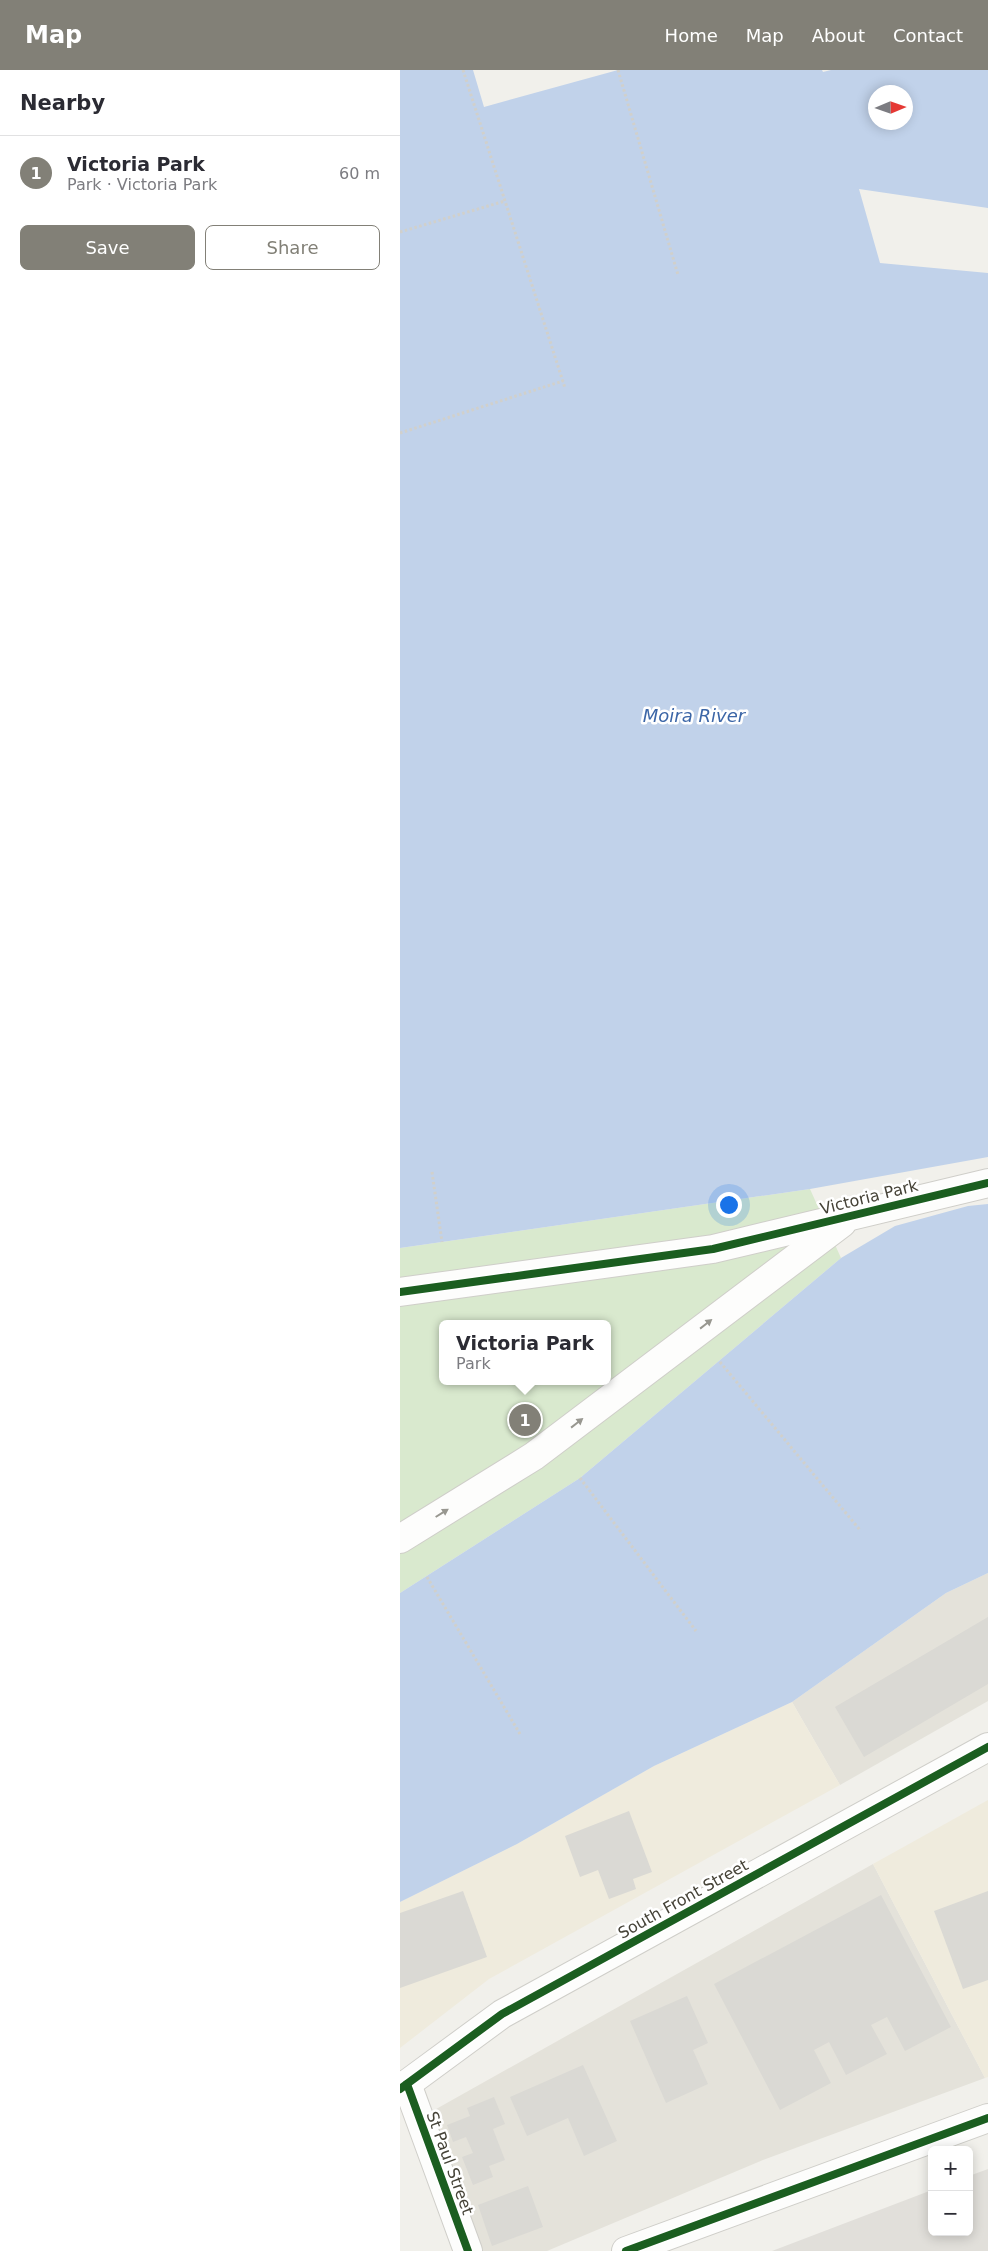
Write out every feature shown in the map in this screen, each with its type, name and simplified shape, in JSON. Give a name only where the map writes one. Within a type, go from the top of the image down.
[{"type":"street","name":"Victoria Park","points":[[400,1292],[713,1249],[988,1182]]},
{"type":"street","name":"Victoria Park","points":[[400,1539],[534,1456],[747,1292],[851,1216]]},
{"type":"street","name":"South Front Street","points":[[404,2086],[502,2014],[988,1747]]},
{"type":"street","name":"St Paul Street","points":[[404,2086],[468,2251]]},
{"type":"street","points":[[626,2251],[988,2118]]},
{"type":"path","points":[[463,70],[564,388]]},
{"type":"path","points":[[618,70],[678,275]]},
{"type":"path","points":[[400,232],[505,201]]},
{"type":"path","points":[[400,433],[563,381]]},
{"type":"path","points":[[432,1172],[442,1242]]},
{"type":"path","points":[[720,1362],[860,1530]]},
{"type":"path","points":[[580,1478],[696,1632]]},
{"type":"path","points":[[426,1577],[520,1734]]},
{"type":"shaded area","points":[[988,1573],[988,1701],[840,1785],[792,1702],[946,1593]]},
{"type":"shaded area","points":[[792,1702],[840,1785],[489,1979],[400,2048],[400,1902],[517,1844],[654,1766]]},
{"type":"shaded area","points":[[988,1800],[988,2077],[985,2078],[873,1864]]},
{"type":"shaded area","points":[[873,1864],[985,2078],[763,2160],[547,2251],[483,2251],[429,2113]]},
{"type":"shaded area","points":[[988,2169],[988,2251],[772,2251],[928,2192],[928,2236],[973,2236],[973,2175]]},
{"type":"green space","points":[[810,1189],[841,1258],[580,1478],[400,1593],[400,1248]]},
{"type":"water","name":"Moira River","points":[[400,70],[473,70],[484,107],[618,70],[822,70],[823,72],[831,70],[988,70],[988,208],[859,189],[880,263],[988,273],[988,1157],[810,1189],[400,1248]]},
{"type":"water","points":[[988,1204],[988,1573],[946,1593],[792,1702],[654,1766],[517,1844],[400,1902],[400,1593],[580,1478],[841,1258],[895,1226],[968,1206]]},
{"type":"building","points":[[988,1617],[988,1684],[864,1757],[835,1707]]},
{"type":"building","points":[[629,1811],[652,1872],[633,1879],[636,1889],[609,1899],[598,1870],[580,1877],[565,1836]]},
{"type":"building","points":[[463,1891],[487,1957],[400,1988],[400,1913]]},
{"type":"building","points":[[988,1891],[988,1980],[963,1989],[934,1911]]},
{"type":"building","points":[[881,1895],[951,2027],[905,2051],[887,2017],[871,2025],[887,2054],[846,2075],[829,2042],[814,2050],[831,2083],[780,2110],[714,1984]]},
{"type":"building","points":[[687,1996],[708,2043],[693,2050],[708,2084],[666,2103],[630,2021]]},
{"type":"building","points":[[583,2065],[617,2141],[584,2156],[568,2118],[527,2136],[510,2097]]},
{"type":"building","points":[[494,2097],[505,2124],[493,2129],[505,2160],[489,2166],[493,2177],[473,2185],[462,2157],[473,2153],[466,2137],[453,2142],[447,2125],[470,2116],[467,2108]]},
{"type":"building","points":[[528,2186],[543,2227],[492,2246],[478,2205]]},
{"type":"cycle path","points":[[400,1292],[713,1249],[988,1183]]},
{"type":"cycle path","points":[[400,2089],[502,2014],[988,1747]]},
{"type":"cycle path","points":[[407,2084],[468,2251]]},
{"type":"cycle path","points":[[626,2251],[988,2118]]},
{"type":"place","name":"Victoria Park","points":[[525,1420]]}]
